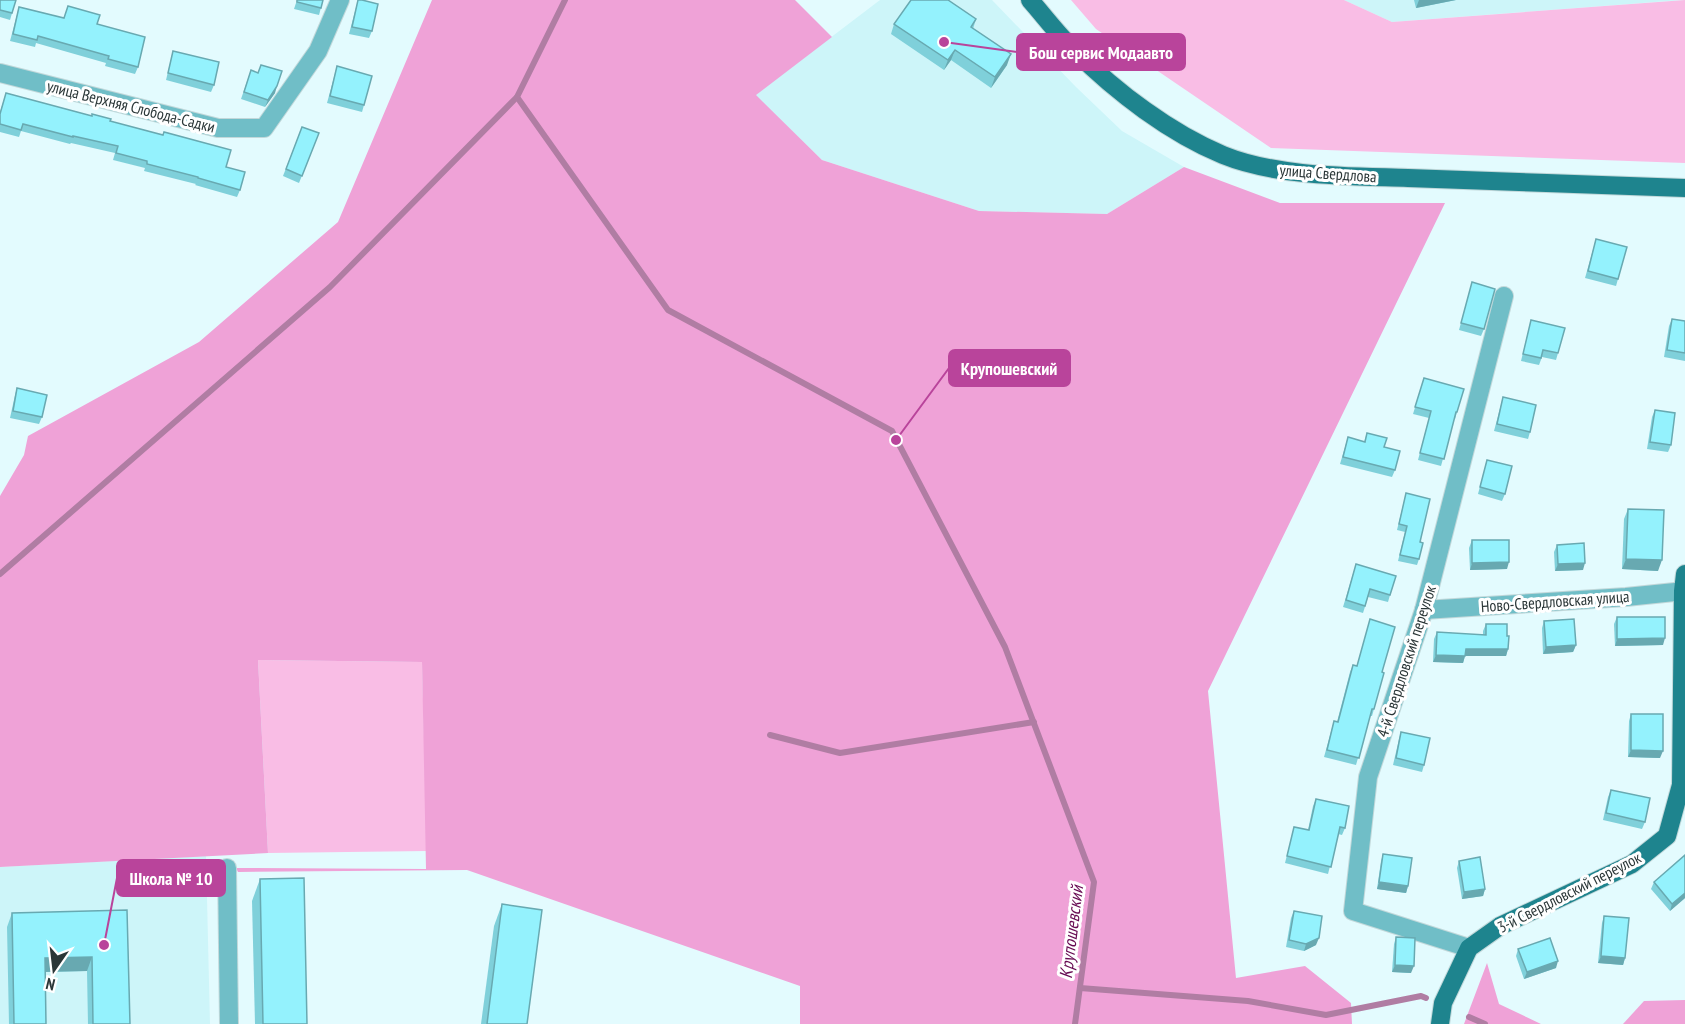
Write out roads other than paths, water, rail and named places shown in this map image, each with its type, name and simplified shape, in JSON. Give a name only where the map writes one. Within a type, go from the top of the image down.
[{"type":"main road","name":"улица Свердлова","points":[[1030,0],[1074,51],[1147,112],[1192,140],[1253,165],[1283,171],[1346,176],[1685,188]]},
{"type":"main road","name":"3-й Свердловский переулок","points":[[1440,1024],[1443,1003],[1469,948],[1500,926],[1632,864],[1667,836],[1681,785],[1684,585]]},
{"type":"street","name":"улица Верхняя Слобода-Садки","points":[[0,73],[218,128],[264,128],[318,51],[340,0]]},
{"type":"street","name":"4-й Свердловский переулок","points":[[1469,948],[1353,911],[1368,777],[1424,610],[1504,296]]},
{"type":"street","name":"Ново-Свердловская улица","points":[[1424,610],[1626,597],[1684,585]]},
{"type":"street","points":[[227,868],[230,1024]]},
{"type":"waterway","name":"Крупошевский","points":[[565,0],[517,97],[668,310],[892,431],[1005,647],[1094,882],[1075,1024]]},
{"type":"waterway","points":[[0,574],[330,287],[517,97]]},
{"type":"waterway","points":[[770,735],[840,753],[1034,722]]},
{"type":"waterway","points":[[1080,988],[1248,1001],[1326,1015],[1421,996],[1426,998]]},
{"type":"waterway","points":[[1469,1017],[1485,1024]]},
{"type":"place","name":"Бош сервис Модаавто","points":[[944,42]]},
{"type":"place","name":"Крупошевский","points":[[896,440]]},
{"type":"place","name":"Школа № 10","points":[[104,945]]}]
